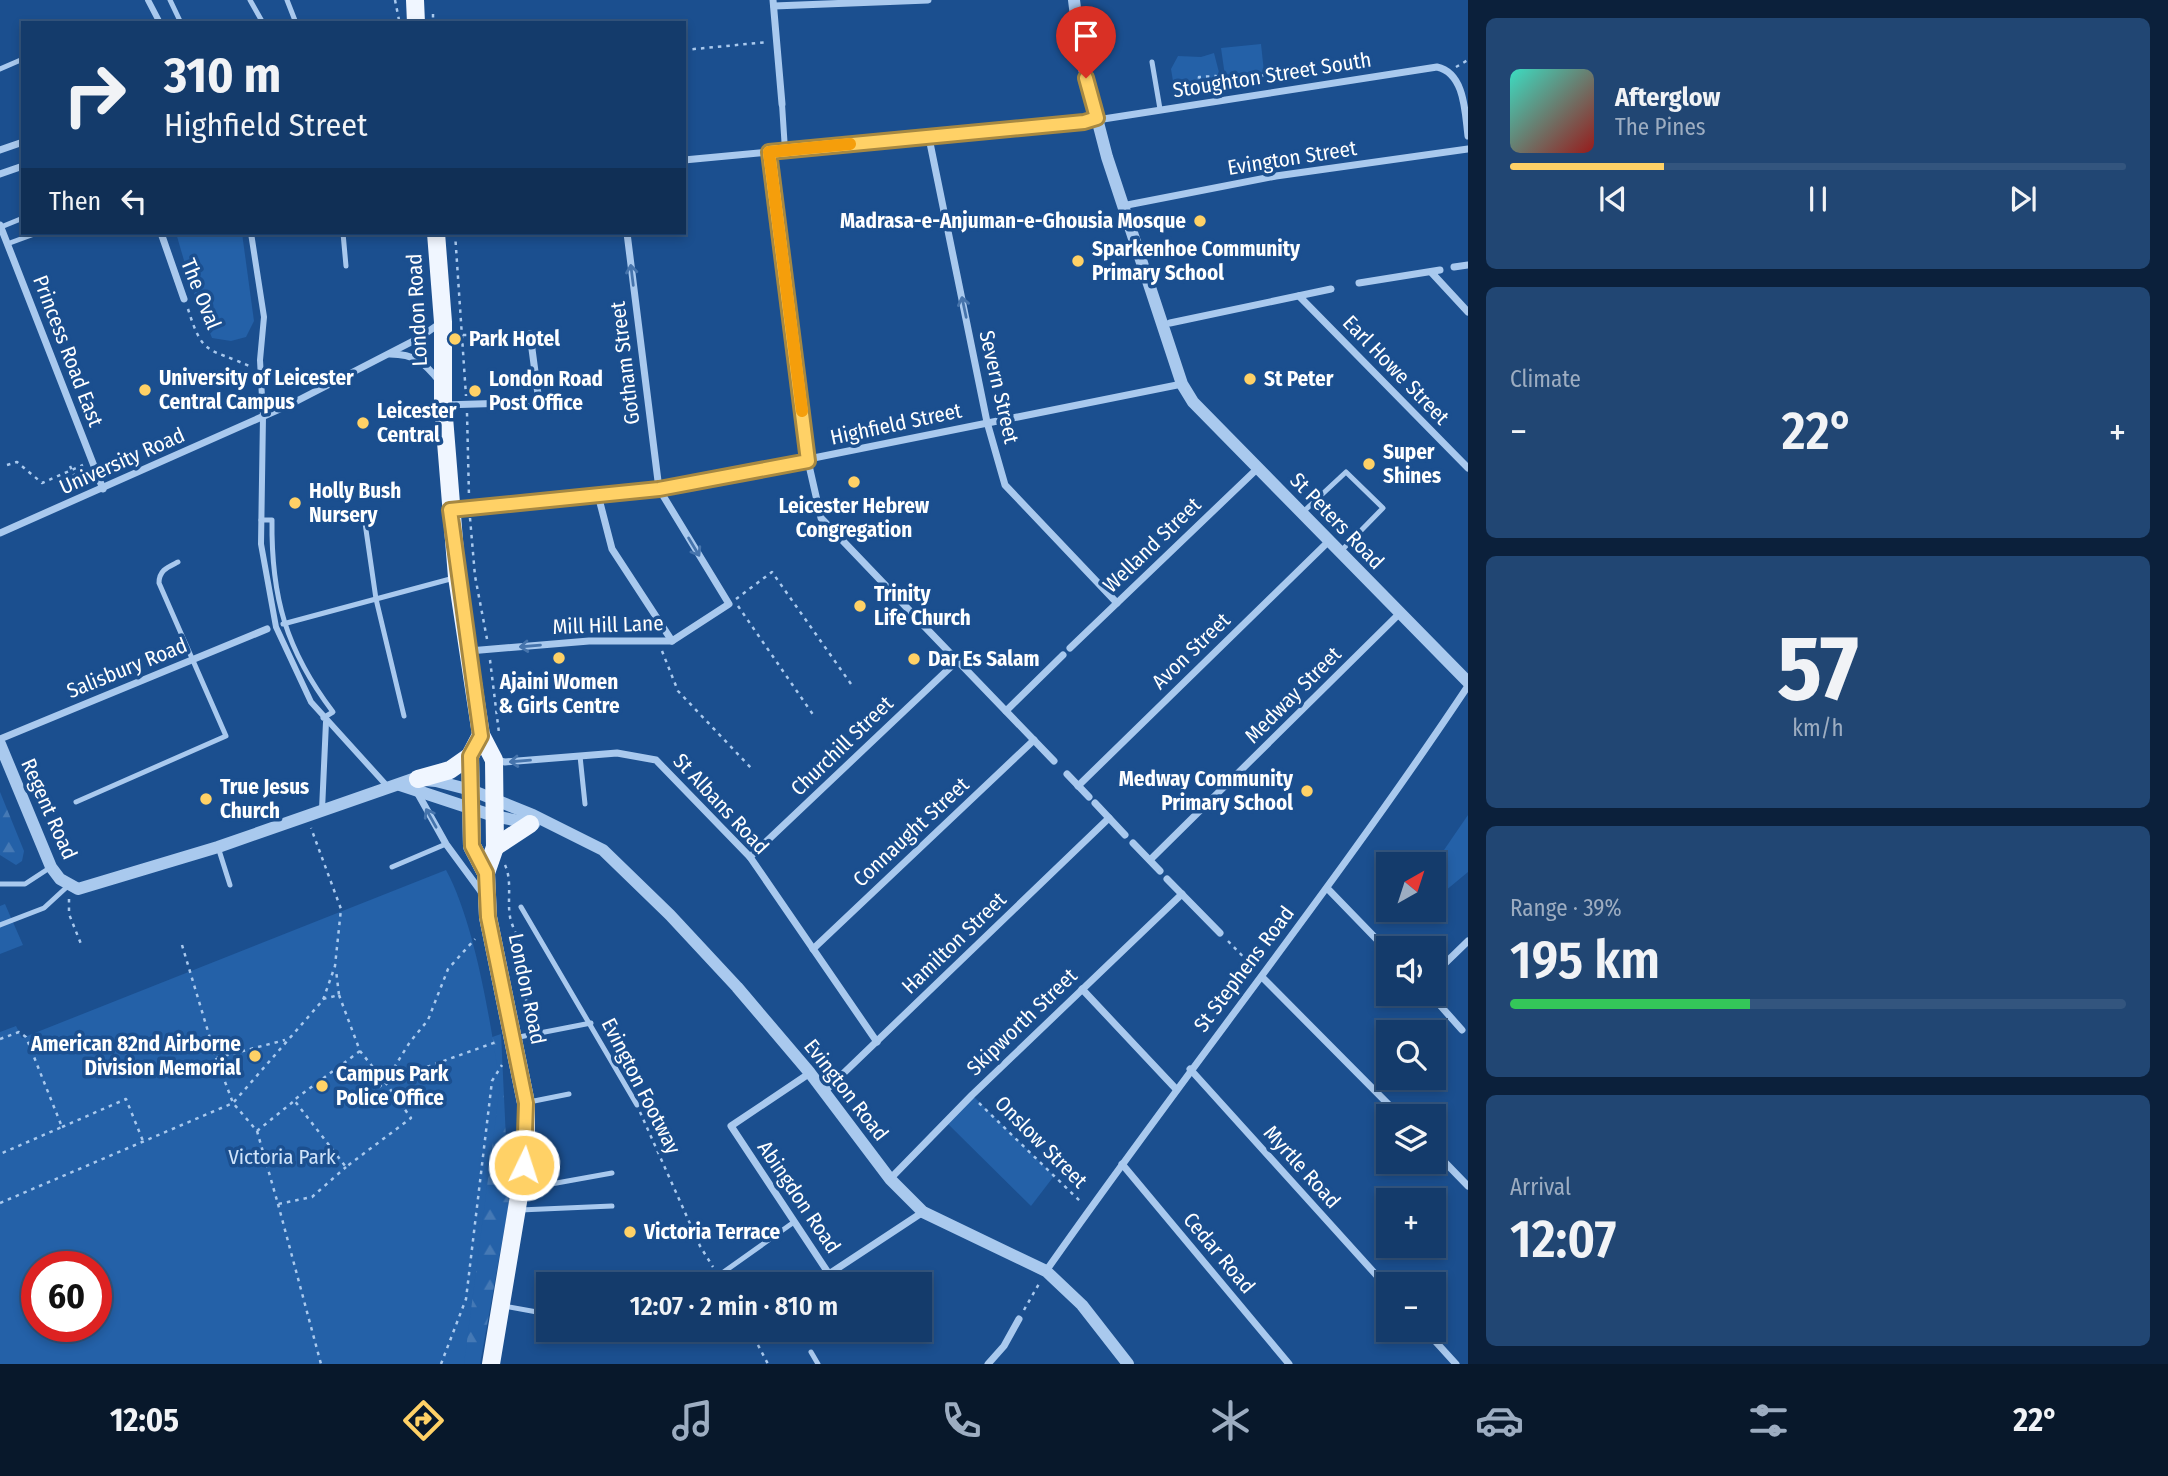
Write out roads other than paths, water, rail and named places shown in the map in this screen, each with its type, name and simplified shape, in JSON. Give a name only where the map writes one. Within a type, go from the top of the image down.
[{"type":"main road","points":[[415,0],[416,21]]},
{"type":"main road","name":"London Road","points":[[436,235],[443,322],[443,405],[457,577],[481,736],[494,760],[495,847],[486,873],[487,899],[516,1037],[526,1103],[526,1146],[522,1184],[491,1364]]},
{"type":"main road","points":[[418,785],[450,770],[470,756],[481,736]]},
{"type":"main road","name":"London Road","points":[[470,756],[472,846],[486,873]]},
{"type":"main road","points":[[495,847],[537,823]]},
{"type":"street","points":[[148,0],[159,21]]},
{"type":"street","points":[[785,150],[774,3],[928,0]]},
{"type":"street","name":"St Peters Road","points":[[1074,0],[1081,57],[1097,118],[1122,206],[1182,384],[1193,402],[1468,684]]},
{"type":"street","name":"Stoughton Street South","points":[[686,160],[929,138],[1097,118],[1274,94],[1437,66],[1450,73],[1460,88],[1468,136]]},
{"type":"street","name":"Severn Street","points":[[929,138],[987,422],[1004,485],[1117,603]]},
{"type":"street","points":[[0,150],[21,143]]},
{"type":"street","name":"Evington Street","points":[[1122,206],[1276,176],[1468,149]]},
{"type":"street","points":[[769,152],[808,461],[821,518],[910,611]]},
{"type":"street","points":[[0,174],[21,167]]},
{"type":"street","name":"Princess Road East","points":[[0,226],[103,489]]},
{"type":"street","name":"The Oval","points":[[162,235],[184,299]]},
{"type":"street","points":[[251,235],[264,317],[261,374],[261,544],[276,627],[311,702],[325,720],[394,786]]},
{"type":"street","name":"Gotham Street","points":[[627,235],[659,489]]},
{"type":"street","points":[[1454,267],[1468,265]]},
{"type":"street","points":[[1359,283],[1440,270]]},
{"type":"street","points":[[1431,272],[1468,312]]},
{"type":"street","points":[[1170,323],[1331,289]]},
{"type":"street","name":"Earl Howe Street","points":[[1299,296],[1468,468]]},
{"type":"street","name":"University Road","points":[[0,533],[84,498],[263,416],[387,355],[443,322]]},
{"type":"street","points":[[443,405],[539,402],[530,334]]},
{"type":"street","name":"London Road","points":[[387,355],[405,354],[420,360],[442,386]]},
{"type":"street","name":"Highfield Street","points":[[450,510],[659,489],[1182,384]]},
{"type":"street","name":"Welland Street","points":[[1070,648],[1258,468]]},
{"type":"street","name":"Mill Hill Lane","points":[[469,651],[589,641],[672,641],[729,604],[659,489]]},
{"type":"street","points":[[598,495],[612,549],[672,641]]},
{"type":"street","name":"Avon Street","points":[[1078,786],[1329,541]]},
{"type":"street","name":"Medway Street","points":[[1150,860],[1401,613]]},
{"type":"street","points":[[924,626],[1054,761]]},
{"type":"street","name":"Salisbury Road","points":[[0,741],[267,629]]},
{"type":"street","points":[[1006,711],[1063,655]]},
{"type":"street","name":"Churchill Street","points":[[750,857],[957,660]]},
{"type":"street","name":"St Stephens Road","points":[[1046,1271],[1190,1069],[1327,888],[1468,684]]},
{"type":"street","points":[[322,810],[325,720]]},
{"type":"street","name":"Connaught Street","points":[[813,949],[1034,740]]},
{"type":"street","name":"Regent Road","points":[[0,741],[51,867],[69,885]]},
{"type":"street","name":"St Albans Road","points":[[494,760],[505,762],[617,753],[656,760],[750,857],[877,1042]]},
{"type":"street","points":[[1067,774],[1125,835]]},
{"type":"street","points":[[69,885],[78,889],[90,888],[394,786],[418,785],[446,845],[487,899]]},
{"type":"street","name":"Evington Road","points":[[418,785],[471,799],[592,844],[621,867],[737,986],[810,1073],[890,1179],[923,1212],[1046,1271],[1082,1305],[1128,1364]]},
{"type":"street","name":"Hamilton Street","points":[[823,1092],[1109,818]]},
{"type":"street","points":[[1133,843],[1160,871]]},
{"type":"street","points":[[1167,879],[1220,933]]},
{"type":"street","points":[[1327,888],[1376,939]]},
{"type":"street","name":"Skipworth Street","points":[[890,1179],[972,1095],[1182,894]]},
{"type":"street","points":[[1446,962],[1468,941]]},
{"type":"street","points":[[1262,976],[1388,1104]]},
{"type":"street","points":[[1082,989],[1176,1089]]},
{"type":"street","points":[[1441,1006],[1462,1030]]},
{"type":"street","name":"Myrtle Road","points":[[1190,1069],[1376,1275]]},
{"type":"street","name":"Abingdon Road","points":[[810,1073],[731,1126],[828,1272]]},
{"type":"street","points":[[1446,1163],[1468,1186]]},
{"type":"street","name":"Cedar Road","points":[[1122,1164],[1289,1364]]},
{"type":"street","name":"Abingdon Road","points":[[832,1272],[923,1212]]},
{"type":"street","points":[[988,1364],[1004,1346],[1019,1319]]},
{"type":"street","points":[[1436,1342],[1456,1364]]},
{"type":"lane","points":[[170,0],[180,21]]},
{"type":"lane","points":[[250,0],[262,21]]},
{"type":"lane","points":[[287,0],[295,21]]},
{"type":"lane","points":[[0,69],[21,60]]},
{"type":"lane","points":[[1152,62],[1160,110]]},
{"type":"lane","points":[[0,226],[21,219]]},
{"type":"lane","points":[[0,251],[33,235]]},
{"type":"lane","points":[[343,235],[346,266]]},
{"type":"lane","points":[[1302,513],[1346,472],[1383,508],[1340,552]]},
{"type":"lane","points":[[364,516],[376,599],[404,716]]},
{"type":"lane","points":[[261,520],[272,520],[272,546],[283,624],[305,673],[333,712],[325,720]]},
{"type":"lane","points":[[76,802],[226,736],[159,583],[159,576],[166,568],[178,562]]},
{"type":"lane","points":[[283,624],[457,577]]},
{"type":"lane","points":[[580,756],[585,804]]},
{"type":"lane","points":[[392,867],[446,845]]},
{"type":"lane","points":[[218,847],[230,885]]},
{"type":"lane","points":[[0,884],[25,884],[51,867]]},
{"type":"lane","points":[[0,925],[44,908],[69,885]]},
{"type":"lane","name":"Evington Footway","points":[[521,907],[592,1023],[637,1105]]},
{"type":"lane","points":[[516,1037],[592,1023]]},
{"type":"lane","points":[[526,1103],[569,1094]]},
{"type":"lane","points":[[522,1184],[540,1186],[612,1172]]},
{"type":"lane","points":[[516,1210],[612,1206]]},
{"type":"lane","points":[[724,1272],[794,1222]]},
{"type":"lane","points":[[501,1306],[536,1312]]},
{"type":"lane","points":[[811,1352],[818,1364]]},
{"type":"place","name":"Madrasa-e-Anjuman-e-Ghousia Mosque","points":[[1200,221]]},
{"type":"place","name":"Sparkenhoe Community Primary School","points":[[1078,261]]},
{"type":"place","name":"Park Hotel","points":[[455,339]]},
{"type":"place","name":"St Peter","points":[[1250,379]]},
{"type":"place","name":"University of Leicester Central Campus","points":[[145,390]]},
{"type":"place","name":"London Road Post Office","points":[[475,391]]},
{"type":"place","name":"Leicester Central","points":[[363,423]]},
{"type":"place","name":"Super Shines","points":[[1369,464]]},
{"type":"place","name":"Leicester Hebrew Congregation","points":[[854,482]]},
{"type":"place","name":"Holly Bush Nursery","points":[[295,503]]},
{"type":"place","name":"Trinity Life Church","points":[[860,606]]},
{"type":"place","name":"Ajaini Women & Girls Centre","points":[[559,658]]},
{"type":"place","name":"Dar Es Salam","points":[[914,659]]},
{"type":"place","name":"Medway Community Primary School","points":[[1307,791]]},
{"type":"place","name":"True Jesus Church","points":[[206,799]]},
{"type":"place","name":"American 82nd Airborne Division Memorial","points":[[255,1056]]},
{"type":"place","name":"Campus Park Police Office","points":[[322,1086]]},
{"type":"place","name":"Victoria Terrace","points":[[630,1232]]},
{"type":"park label","name":"Victoria Park","points":[[282,1157]]}]
